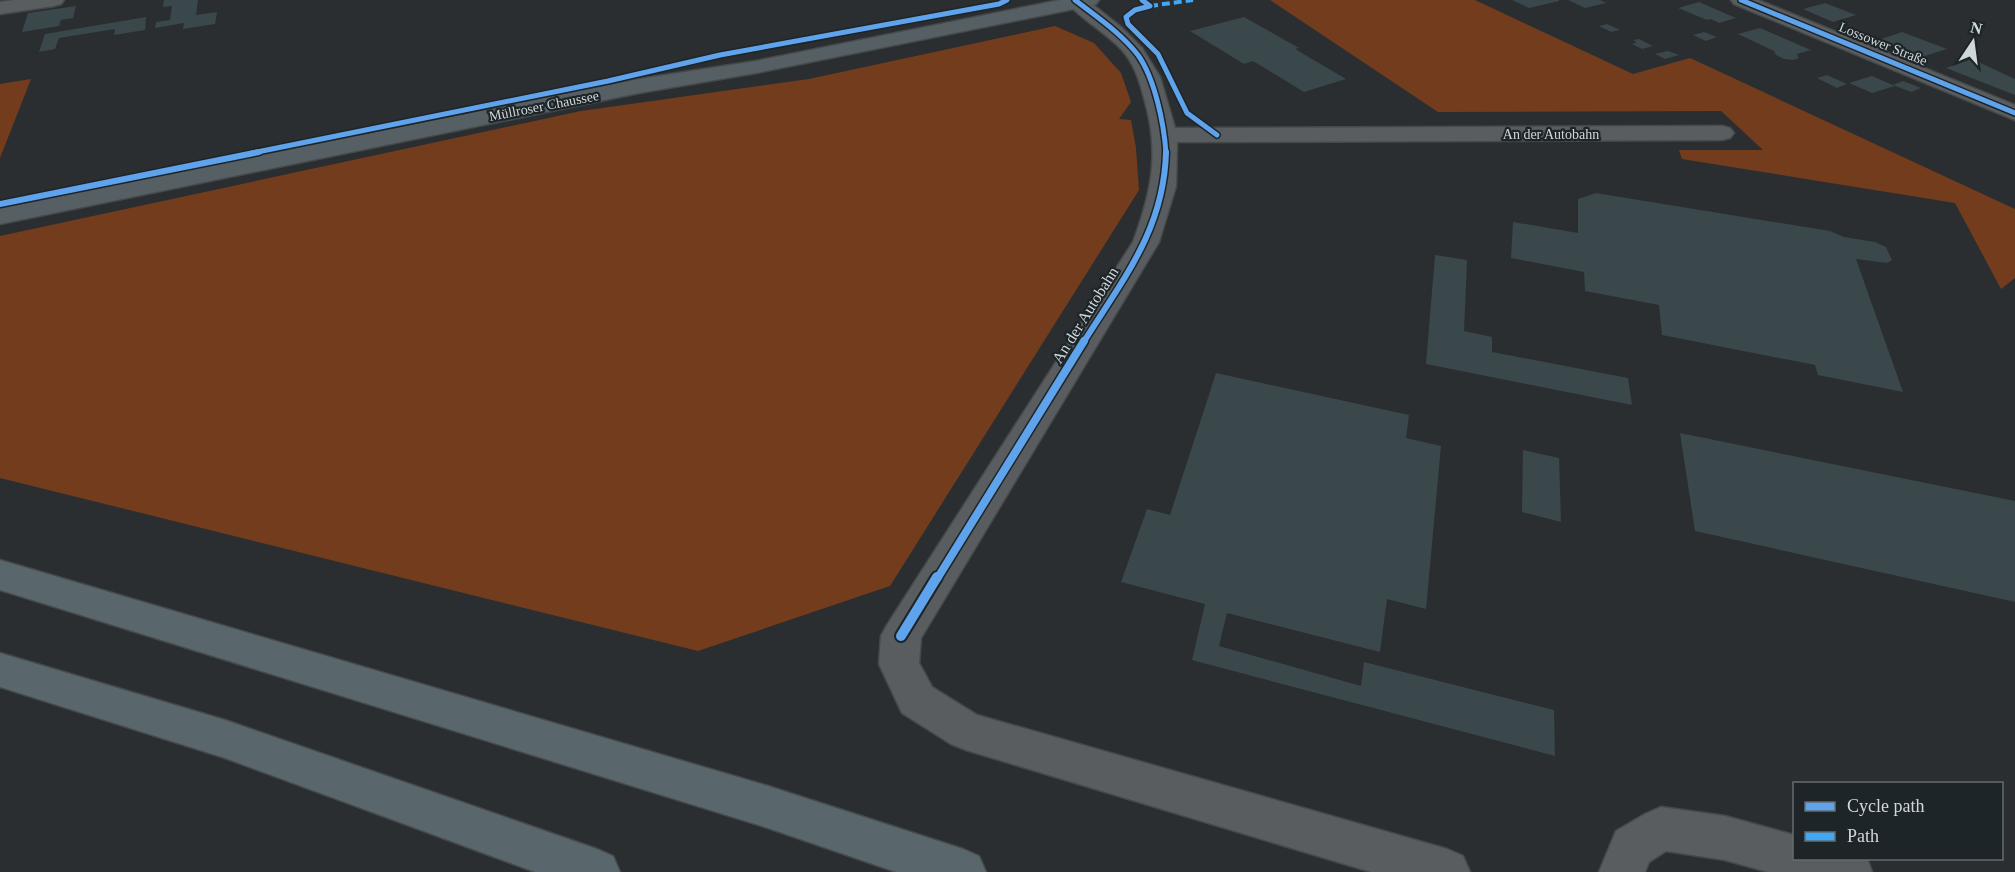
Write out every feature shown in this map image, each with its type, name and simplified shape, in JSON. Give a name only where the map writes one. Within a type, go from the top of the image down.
[{"type":"highway","points":[[0,574],[756,803],[963,872]]},
{"type":"highway","points":[[0,670],[225,739],[597,872]]},
{"type":"main road","name":"Müllroser Chaussee","points":[[0,216],[628,89],[756,67],[1081,1]]},
{"type":"street","points":[[0,8],[54,0]]},
{"type":"street","name":"Lossower Straße","points":[[1741,0],[2015,113]]},
{"type":"street","name":"An der Autobahn","points":[[1081,1],[1137,53],[1148,73],[1159,106],[1165,135],[1166,177],[1161,204],[1146,242],[901,636],[899,664],[918,700],[966,730],[1448,872]]},
{"type":"street","name":"An der Autobahn","points":[[1165,135],[1722,133]]},
{"type":"street","points":[[1622,872],[1632,847],[1661,829],[1725,838],[1793,857]]},
{"type":"street","points":[[1807,860],[1850,872]]},
{"type":"shaded area","points":[[1270,0],[1475,0],[1633,74],[1690,58],[2015,209],[2015,278],[2001,289],[1955,203],[1682,159],[1679,150],[1763,150],[1721,111],[1438,112]]},
{"type":"shaded area","points":[[1055,26],[1094,43],[1121,73],[1131,102],[1119,119],[1131,120],[1139,190],[890,586],[698,651],[0,478],[0,236],[581,111],[809,79]]},
{"type":"shaded area","points":[[31,79],[0,158],[0,84]]},
{"type":"building","points":[[164,0],[198,0],[196,15],[217,12],[215,24],[183,29],[184,23],[155,28],[156,22],[170,20],[172,6],[163,7]]},
{"type":"building","points":[[1512,0],[1559,0],[1559,1],[1529,8]]},
{"type":"building","points":[[1568,0],[1600,0],[1606,3],[1585,8]]},
{"type":"building","points":[[1699,2],[1736,18],[1719,23],[1678,8]]},
{"type":"building","points":[[1825,3],[1856,15],[1833,22],[1803,9]]},
{"type":"building","points":[[76,6],[73,18],[61,20],[59,26],[22,32],[28,13]]},
{"type":"building","points":[[146,17],[145,30],[114,35],[115,29],[59,38],[55,49],[39,52],[45,34]]},
{"type":"building","points":[[1244,17],[1299,48],[1295,49],[1346,79],[1304,92],[1253,61],[1244,64],[1190,31]]},
{"type":"building","points":[[1607,24],[1620,30],[1611,32],[1599,26]]},
{"type":"building","points":[[1760,28],[1811,50],[1797,54],[1799,58],[1793,60],[1784,59],[1776,55],[1774,51],[1738,34]]},
{"type":"building","points":[[1704,32],[1717,37],[1706,41],[1693,35]]},
{"type":"building","points":[[1902,32],[1947,49],[1922,57],[1878,40]]},
{"type":"building","points":[[1639,39],[1653,46],[1642,49],[1632,44],[1637,42],[1633,40]]},
{"type":"building","points":[[1668,51],[1679,55],[1665,59],[1655,54]]},
{"type":"building","points":[[1972,59],[2015,79],[2015,95],[1946,68]]},
{"type":"building","points":[[1827,75],[1847,84],[1837,88],[1817,78]]},
{"type":"building","points":[[1872,76],[1895,86],[1872,93],[1849,83]]},
{"type":"building","points":[[1903,81],[1921,88],[1911,92],[1893,85]]},
{"type":"building","points":[[1596,193],[1830,231],[1844,237],[1875,242],[1886,247],[1892,260],[1887,263],[1856,259],[1903,392],[1818,375],[1815,365],[1662,335],[1659,305],[1585,291],[1584,272],[1511,258],[1513,222],[1578,233],[1578,199]]},
{"type":"building","points":[[1435,255],[1467,260],[1464,331],[1492,337],[1492,352],[1628,378],[1632,405],[1426,364]]},
{"type":"building","points":[[1216,373],[1409,415],[1406,438],[1441,446],[1426,609],[1387,599],[1380,652],[1227,613],[1219,646],[1361,686],[1364,662],[1554,710],[1555,756],[1192,660],[1205,604],[1121,582],[1147,509],[1170,515]]},
{"type":"building","points":[[1680,433],[2015,501],[2015,602],[1695,531]]},
{"type":"building","points":[[1523,450],[1559,458],[1561,522],[1522,512]]},
{"type":"marked path","points":[[1150,6],[1193,0]]},
{"type":"cycle path","points":[[0,204],[608,81],[720,55],[999,4],[1007,0]]},
{"type":"cycle path","points":[[901,636],[1146,242],[1159,204],[1166,151],[1160,114],[1147,71],[1139,56],[1121,38],[1075,0]]},
{"type":"cycle path","points":[[1142,0],[1150,6],[1135,10],[1126,17],[1128,24],[1158,54],[1187,113],[1217,135]]},
{"type":"cycle path","points":[[1741,0],[2015,113]]}]
